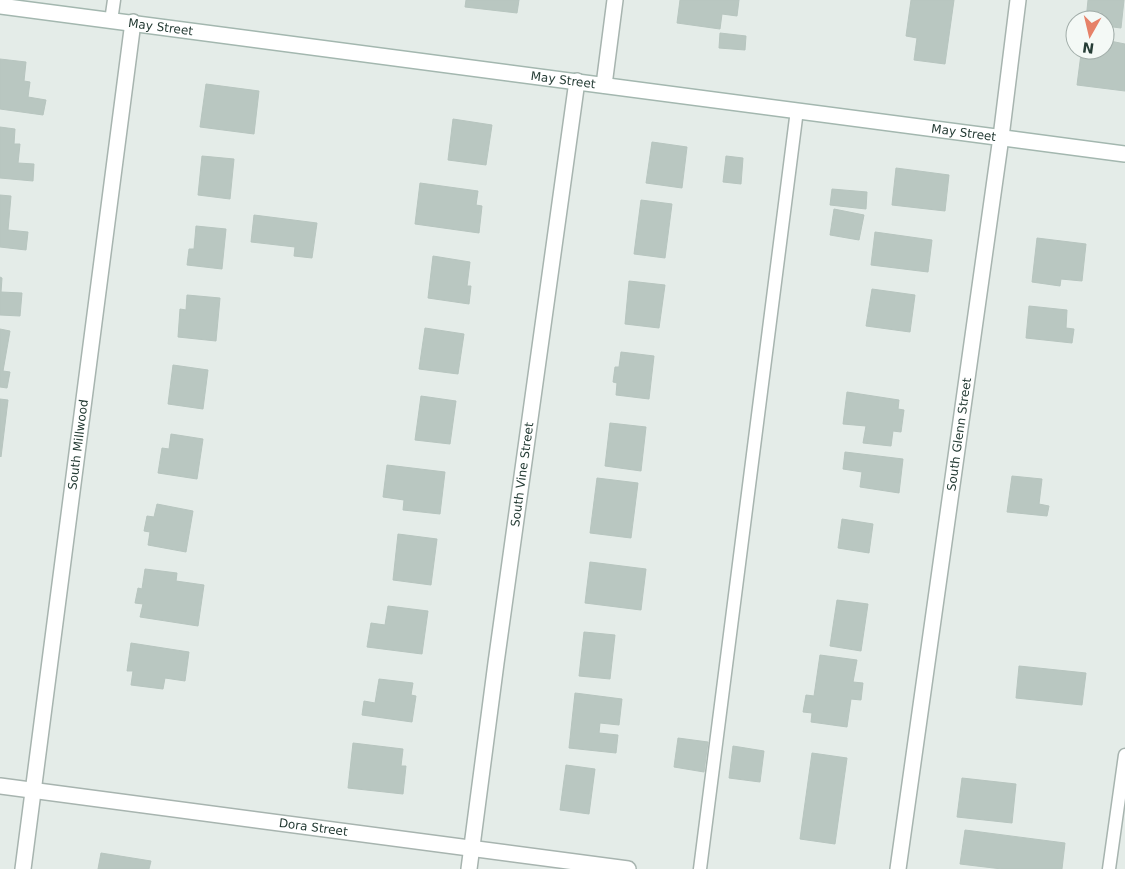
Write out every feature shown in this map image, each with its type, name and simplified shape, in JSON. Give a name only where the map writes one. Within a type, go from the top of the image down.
[{"type":"street","points":[[604,85],[615,0]]},
{"type":"street","name":"South Glenn Street","points":[[898,869],[1001,137],[1018,0]]},
{"type":"street","name":"May Street","points":[[0,6],[1125,154]]},
{"type":"street","name":"South Millwood","points":[[23,869],[133,22]]},
{"type":"street","name":"South Vine Street","points":[[469,869],[577,81]]},
{"type":"street","name":"Dora Street","points":[[0,786],[472,850],[628,869]]},
{"type":"lane","points":[[111,21],[114,0]]},
{"type":"lane","points":[[700,869],[797,110]]},
{"type":"lane","points":[[1109,869],[1125,754]]},
{"type":"building","points":[[466,0],[519,0],[517,13],[465,7]]},
{"type":"building","points":[[680,0],[739,0],[737,16],[722,14],[720,29],[677,23]]},
{"type":"building","points":[[911,0],[954,0],[945,64],[914,60],[917,38],[906,36]]},
{"type":"building","points":[[1088,0],[1124,0],[1121,28],[1115,27],[1115,10],[1087,10]]},
{"type":"building","points":[[720,33],[746,36],[745,50],[719,48]]},
{"type":"building","points":[[1115,42],[1125,44],[1125,91],[1077,85],[1080,60],[1115,60]]},
{"type":"building","points":[[0,59],[26,62],[24,81],[30,82],[28,97],[46,100],[43,115],[0,109]]},
{"type":"building","points":[[206,84],[259,91],[254,134],[200,127]]},
{"type":"building","points":[[453,119],[492,125],[486,165],[448,160]]},
{"type":"building","points":[[0,127],[15,129],[14,144],[20,144],[18,163],[34,164],[33,181],[0,178]]},
{"type":"building","points":[[652,142],[687,147],[682,188],[646,183]]},
{"type":"building","points":[[202,156],[234,159],[230,199],[198,195]]},
{"type":"building","points":[[726,156],[743,158],[741,184],[723,182]]},
{"type":"building","points":[[896,168],[949,175],[945,211],[892,205]]},
{"type":"building","points":[[420,183],[478,191],[476,205],[482,206],[479,233],[415,224]]},
{"type":"building","points":[[832,189],[867,192],[866,209],[830,205]]},
{"type":"building","points":[[0,195],[11,196],[8,230],[28,232],[26,250],[0,247]]},
{"type":"building","points":[[641,200],[672,204],[665,258],[634,254]]},
{"type":"building","points":[[834,209],[864,215],[859,240],[830,235]]},
{"type":"building","points":[[254,215],[317,223],[312,258],[294,256],[295,247],[251,242]]},
{"type":"building","points":[[196,226],[226,229],[222,269],[187,265],[189,249],[194,249]]},
{"type":"building","points":[[875,232],[932,240],[928,272],[871,265]]},
{"type":"building","points":[[1037,238],[1086,244],[1082,281],[1061,279],[1060,286],[1032,282]]},
{"type":"building","points":[[433,256],[470,262],[467,286],[471,286],[469,304],[428,298]]},
{"type":"building","points":[[0,277],[2,278],[1,292],[22,293],[20,316],[0,315]]},
{"type":"building","points":[[629,281],[665,285],[659,328],[625,324]]},
{"type":"building","points":[[872,289],[915,295],[910,332],[866,326]]},
{"type":"building","points":[[187,295],[220,298],[216,341],[178,337],[180,309],[186,310]]},
{"type":"building","points":[[1029,306],[1067,310],[1066,328],[1074,329],[1072,343],[1026,338]]},
{"type":"building","points":[[425,328],[464,334],[458,374],[419,369]]},
{"type":"building","points":[[0,329],[10,331],[3,371],[10,372],[7,388],[0,387]]},
{"type":"building","points":[[621,352],[654,356],[649,399],[616,395],[617,383],[613,382],[615,367],[619,367]]},
{"type":"building","points":[[173,365],[208,370],[203,409],[168,404]]},
{"type":"building","points":[[847,392],[899,400],[898,409],[904,410],[901,432],[893,431],[891,446],[863,443],[866,426],[843,424]]},
{"type":"building","points":[[421,396],[456,401],[450,444],[415,440]]},
{"type":"building","points":[[0,399],[8,400],[1,457],[0,456]]},
{"type":"building","points":[[610,423],[646,427],[641,471],[605,466]]},
{"type":"building","points":[[171,434],[203,439],[197,479],[158,473],[162,448],[169,449]]},
{"type":"building","points":[[845,452],[903,459],[899,493],[860,487],[862,472],[843,469]]},
{"type":"building","points":[[387,465],[445,472],[440,514],[403,510],[404,500],[383,497]]},
{"type":"building","points":[[1012,476],[1042,479],[1039,504],[1049,506],[1047,516],[1007,512]]},
{"type":"building","points":[[597,478],[638,483],[631,538],[590,533]]},
{"type":"building","points":[[157,504],[193,511],[186,552],[148,545],[150,532],[144,531],[147,516],[154,517]]},
{"type":"building","points":[[842,519],[873,524],[869,553],[838,548]]},
{"type":"building","points":[[398,534],[437,539],[431,585],[393,580]]},
{"type":"building","points":[[590,562],[646,569],[641,610],[585,603]]},
{"type":"building","points":[[145,569],[177,573],[176,581],[204,585],[198,626],[140,617],[143,604],[135,603],[138,588],[142,589]]},
{"type":"building","points":[[837,600],[868,604],[861,651],[830,646]]},
{"type":"building","points":[[388,606],[428,611],[422,654],[367,647],[371,623],[385,625]]},
{"type":"building","points":[[584,632],[615,635],[610,679],[579,676]]},
{"type":"building","points":[[131,643],[189,652],[185,681],[165,678],[163,689],[131,685],[133,671],[127,671]]},
{"type":"building","points":[[820,655],[857,660],[853,682],[863,683],[861,700],[851,699],[847,727],[811,722],[812,713],[803,712],[806,695],[814,696]]},
{"type":"building","points":[[1019,666],[1086,673],[1082,705],[1016,698]]},
{"type":"building","points":[[379,679],[413,683],[411,695],[416,696],[412,722],[362,715],[364,701],[375,703]]},
{"type":"building","points":[[575,693],[622,699],[619,725],[600,723],[599,733],[618,735],[616,753],[569,748]]},
{"type":"building","points":[[678,738],[708,742],[704,772],[674,767]]},
{"type":"building","points":[[353,743],[403,749],[401,766],[406,766],[403,794],[348,788]]},
{"type":"building","points":[[733,746],[764,751],[760,782],[729,778]]},
{"type":"building","points":[[812,753],[847,758],[835,844],[800,839]]},
{"type":"building","points":[[566,765],[595,769],[589,814],[560,810]]},
{"type":"building","points":[[962,778],[1016,784],[1012,823],[957,817]]},
{"type":"building","points":[[965,830],[1065,843],[1062,869],[1002,869],[960,864]]},
{"type":"building","points":[[101,853],[151,861],[149,869],[98,869]]}]
